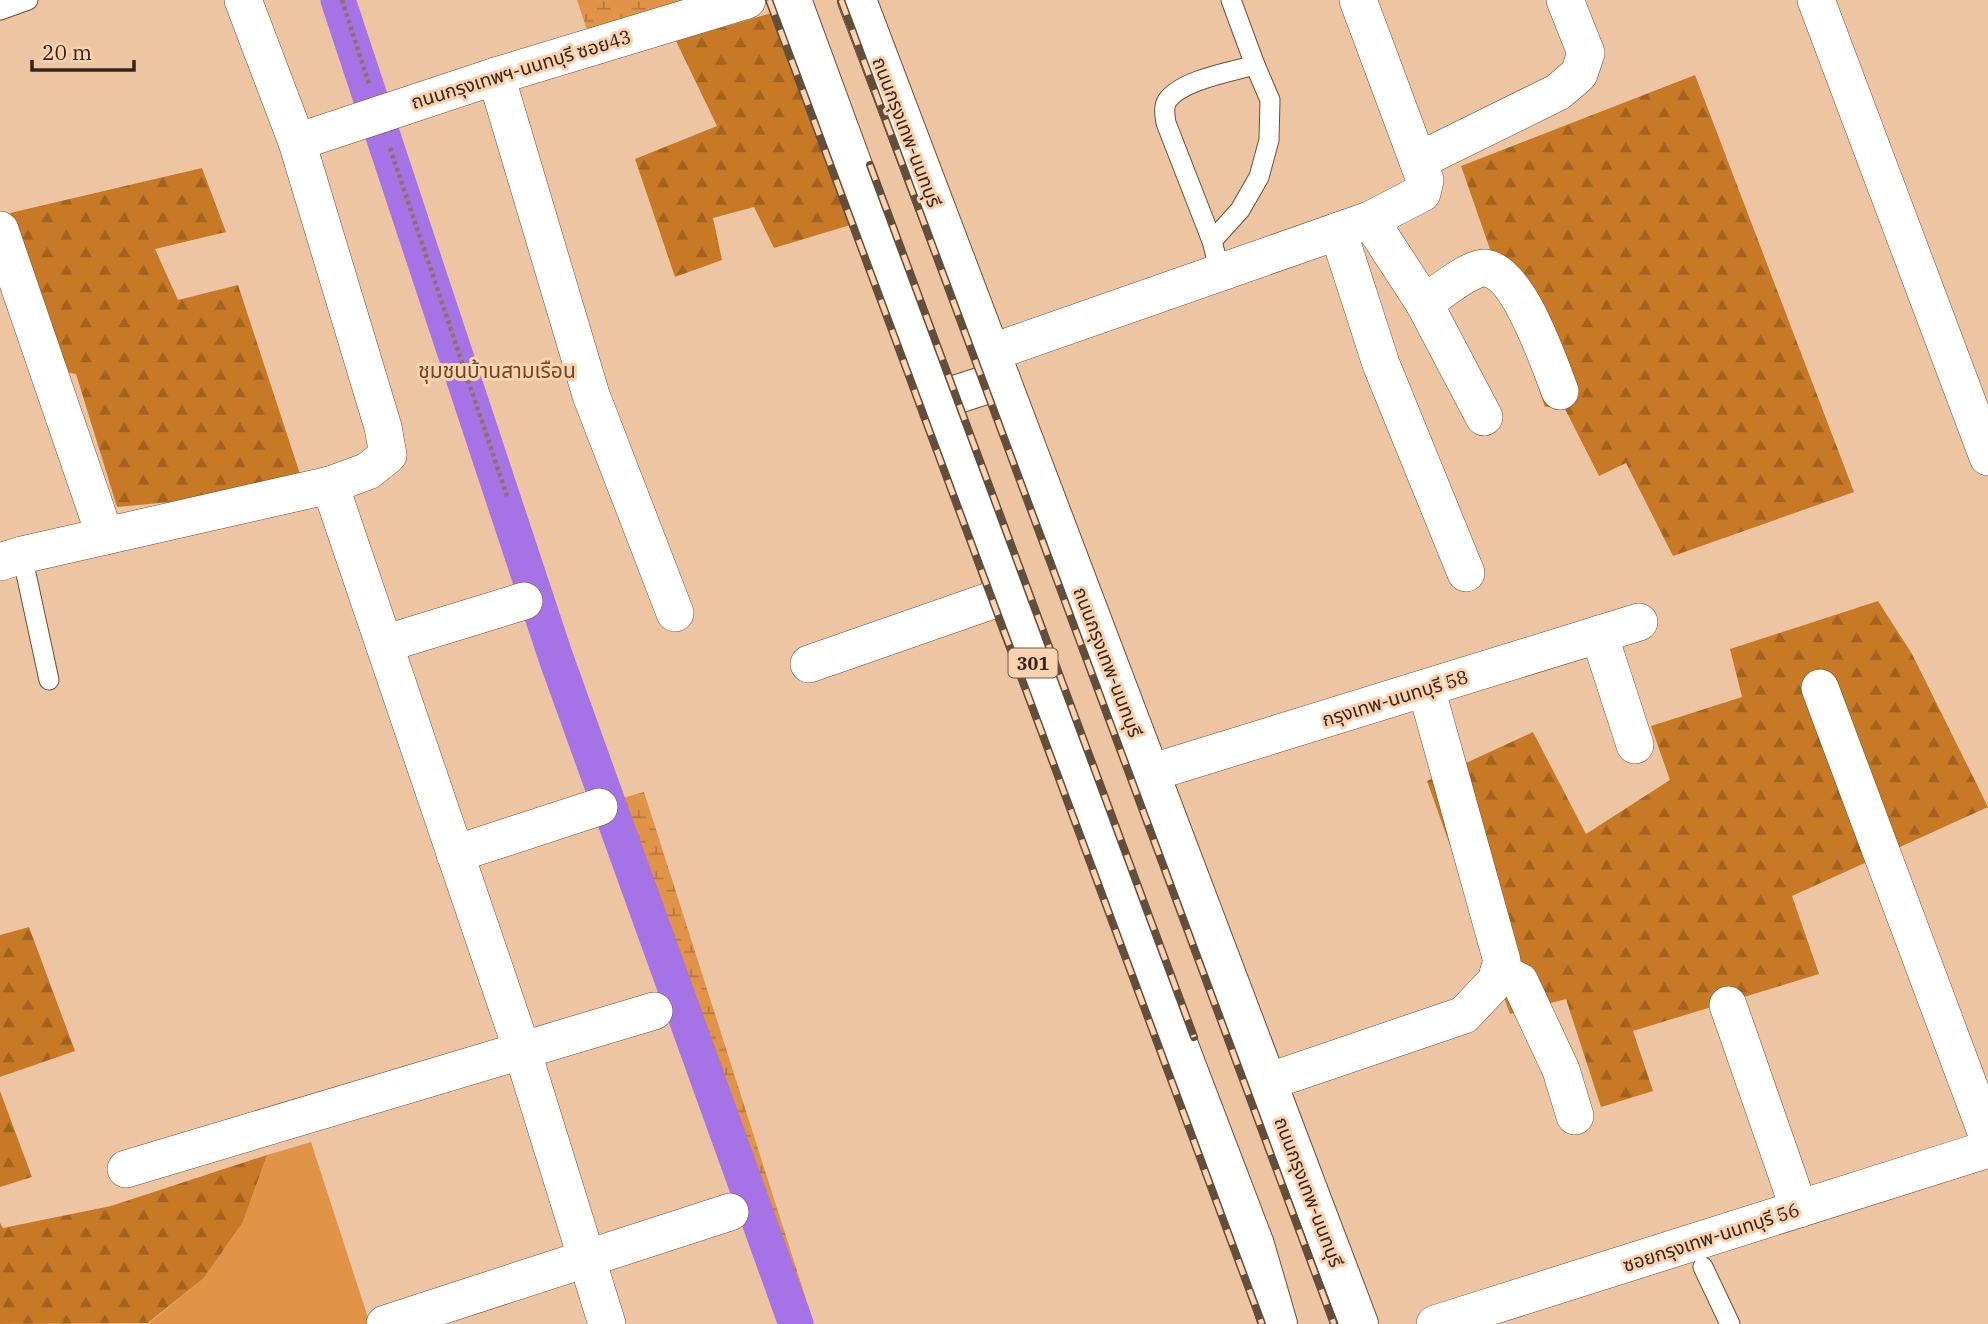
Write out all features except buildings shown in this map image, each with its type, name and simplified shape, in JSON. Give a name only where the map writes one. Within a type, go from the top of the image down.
[{"type":"main road","name":"301","points":[[792,0],[939,400],[1007,595],[1255,1245],[1278,1324]]},
{"type":"main road","name":"ถนนกรุงเทพ-นนทบุรี","points":[[857,0],[1359,1324]]},
{"type":"main road","points":[[939,400],[995,366]]},
{"type":"street","points":[[11,558],[330,485],[368,471],[385,459],[388,453],[383,427],[297,142],[243,0]]},
{"type":"street","name":"ถนนกรุงเทพฯ-นนทบุรี ซอย43","points":[[297,142],[496,76],[747,0]]},
{"type":"street","points":[[995,366],[1216,256],[1354,225],[1422,193],[1425,180],[1358,0]]},
{"type":"street","points":[[1418,160],[1558,92],[1580,74],[1586,53],[1565,0]]},
{"type":"street","points":[[1816,0],[1988,457]]},
{"type":"street","points":[[496,76],[592,395],[675,613]]},
{"type":"street","points":[[1354,225],[1424,303],[1484,417]]},
{"type":"street","points":[[1354,225],[1381,364],[1466,573]]},
{"type":"street","points":[[0,230],[105,536]]},
{"type":"street","points":[[1424,303],[1474,271],[1484,268],[1499,273],[1528,311],[1560,391]]},
{"type":"street","points":[[330,485],[522,1050],[607,1324]]},
{"type":"street","points":[[808,664],[1007,595]]},
{"type":"street","points":[[384,645],[524,601]]},
{"type":"street","name":"กรุงเทพ-นนทบุรี 58","points":[[1150,773],[1639,622]]},
{"type":"street","points":[[1599,634],[1635,745]]},
{"type":"street","points":[[1267,1082],[1464,1015],[1496,981],[1502,961],[1426,688]]},
{"type":"street","points":[[1821,688],[1986,1154]]},
{"type":"street","points":[[456,854],[598,807]]},
{"type":"street","points":[[1499,971],[1520,982],[1560,1070],[1575,1116]]},
{"type":"street","points":[[1728,1005],[1799,1209]]},
{"type":"street","points":[[126,1169],[654,1011]]},
{"type":"street","name":"ซอยกรุงเทพ-นนทบุรี 56","points":[[1435,1324],[1799,1209],[1986,1154]]},
{"type":"street","points":[[385,1324],[730,1212]]},
{"type":"lane","points":[[0,9],[27,0]]},
{"type":"lane","points":[[1216,256],[1259,177],[1269,140],[1270,100],[1231,0]]},
{"type":"lane","points":[[1216,256],[1166,123],[1164,110],[1167,101],[1182,88],[1255,65]]},
{"type":"lane","points":[[11,558],[49,680]]},
{"type":"lane","points":[[1703,1267],[1730,1324]]},
{"type":"path","points":[[342,0],[507,496]]},
{"type":"green space","points":[[577,0],[708,0],[588,33]]},
{"type":"green space","points":[[785,9],[857,223],[774,248],[754,207],[713,218],[722,260],[675,277],[635,159],[717,126],[676,41]]},
{"type":"green space","points":[[1695,75],[1854,492],[1673,556],[1626,463],[1599,476],[1564,407],[1545,407],[1461,166]]},
{"type":"green space","points":[[202,168],[226,232],[155,249],[178,300],[238,285],[300,474],[213,498],[117,507],[76,374],[59,371],[23,243],[10,213]]},
{"type":"green space","points":[[1878,601],[1912,654],[1988,807],[1792,896],[1819,974],[1633,1031],[1653,1091],[1601,1107],[1566,999],[1510,1014],[1427,781],[1533,732],[1586,834],[1670,780],[1651,726],[1742,697],[1730,649]]},
{"type":"green space","points":[[644,792],[814,1324],[778,1324],[602,830],[622,798]]},
{"type":"green space","points":[[29,927],[75,1051],[0,1077],[0,935]]},
{"type":"green space","points":[[0,1091],[32,1177],[0,1187]]},
{"type":"green space","points":[[311,1142],[370,1324],[148,1324],[204,1278],[243,1222],[267,1155]]},
{"type":"green space","points":[[267,1155],[243,1222],[204,1278],[148,1323],[0,1324],[0,1223],[3,1228],[111,1206]]},
{"type":"waterway","points":[[338,0],[556,658],[796,1324]]},
{"type":"railway","points":[[769,0],[1262,1324]]},
{"type":"railway","points":[[841,0],[1334,1324]]},
{"type":"railway","points":[[870,165],[1194,1037]]},
{"type":"district","name":"ชุมชนบ้านสามเรือน","points":[[497,370]]}]
